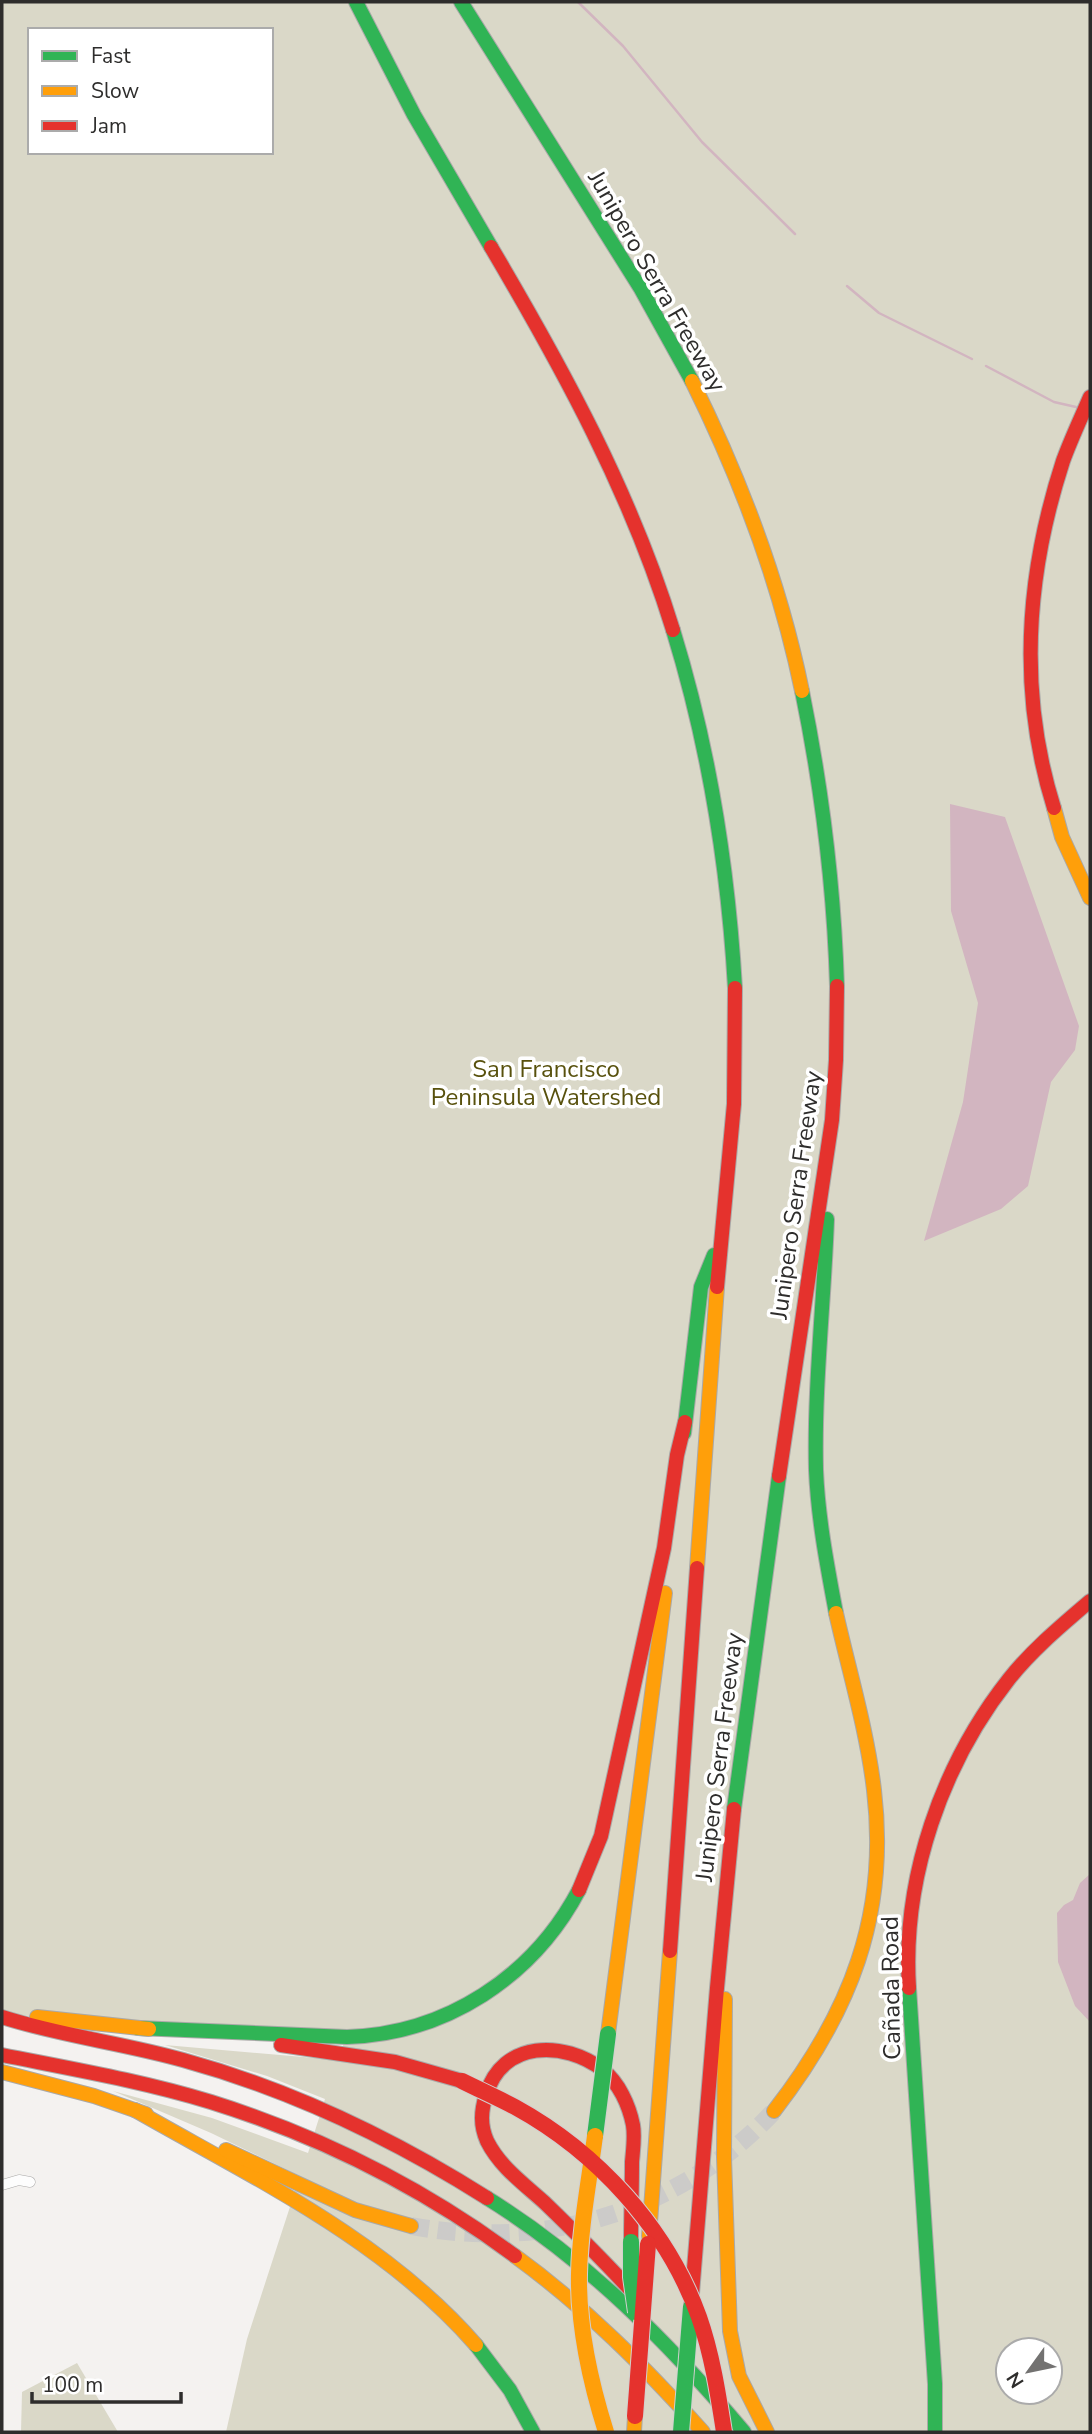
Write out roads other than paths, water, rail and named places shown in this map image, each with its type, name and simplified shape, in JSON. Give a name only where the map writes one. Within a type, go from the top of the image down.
[{"type":"main road","name":"Junipero Serra Freeway","points":[[356,2],[402,92],[567,382],[602,449],[633,519],[682,658],[712,783],[725,868],[733,955],[735,1084],[721,1237],[635,2424]]},
{"type":"main road","name":"Junipero Serra Freeway","points":[[461,2],[670,338],[731,467],[787,625],[806,704],[830,860],[838,1012],[829,1152],[751,1676],[722,1922],[681,2432]]},
{"type":"main road","points":[[1090,397],[1054,483],[1040,539],[1030,598],[1028,660],[1035,729],[1044,778],[1056,818],[1090,898]]},
{"type":"main road","points":[[774,2111],[820,2050],[850,1990],[869,1926],[878,1858],[877,1813],[870,1769],[824,1547],[816,1477],[815,1414],[826,1274],[829,1152]]},
{"type":"main road","points":[[606,2432],[586,2357],[579,2275],[584,2217],[683,1455],[701,1287],[721,1237]]},
{"type":"main road","points":[[138,2028],[338,2037],[391,2033],[434,2021],[475,2001],[505,1981],[538,1952],[574,1903],[599,1843],[660,1568],[677,1455],[685,1422]]},
{"type":"main road","name":"Cañada Road","points":[[935,2432],[936,2394],[909,1982],[908,1951],[914,1893],[935,1809],[947,1779],[976,1724],[1033,1652],[1090,1601]]},
{"type":"main road","points":[[722,1922],[726,2026],[724,2179],[730,2331],[739,2376],[767,2432]]},
{"type":"main road","points":[[2,2015],[138,2028],[380,2058],[431,2070],[462,2081],[519,2108],[569,2141],[600,2166],[641,2214],[666,2250],[696,2308],[715,2369],[724,2432]]},
{"type":"main road","points":[[2,2015],[24,2025],[137,2048],[225,2072],[319,2108],[411,2151],[503,2207],[573,2259],[646,2323],[744,2432]]},
{"type":"main road","points":[[641,2345],[631,2277],[633,2126],[628,2104],[617,2084],[603,2068],[590,2059],[564,2050],[532,2050],[510,2060],[491,2080],[483,2100],[482,2126],[492,2149],[505,2166],[622,2280],[681,2347],[706,2387]]},
{"type":"main road","points":[[2,2056],[132,2081],[224,2107],[314,2140],[391,2177],[492,2238],[568,2295],[633,2354],[703,2432]]},
{"type":"main road","points":[[2,2072],[94,2096],[135,2110],[335,2202],[411,2226]]},
{"type":"main road","points":[[135,2110],[344,2231],[407,2275],[440,2305],[475,2343],[506,2385],[533,2432]]},
{"type":"street","points":[[2,2185],[19,2180],[30,2182]]},
{"type":"waterway","points":[[578,2],[623,46],[702,142],[795,234]]},
{"type":"waterway","points":[[847,286],[879,313],[972,359]]},
{"type":"waterway","points":[[986,366],[1054,402],[1076,407]]},
{"type":"tunnel","points":[[411,2226],[462,2232],[511,2233],[560,2227],[608,2216],[653,2198],[697,2175],[737,2146],[774,2111]]},
{"type":"park label","name":"San Francisco Peninsula Watershed","points":[[546,1083]]}]
